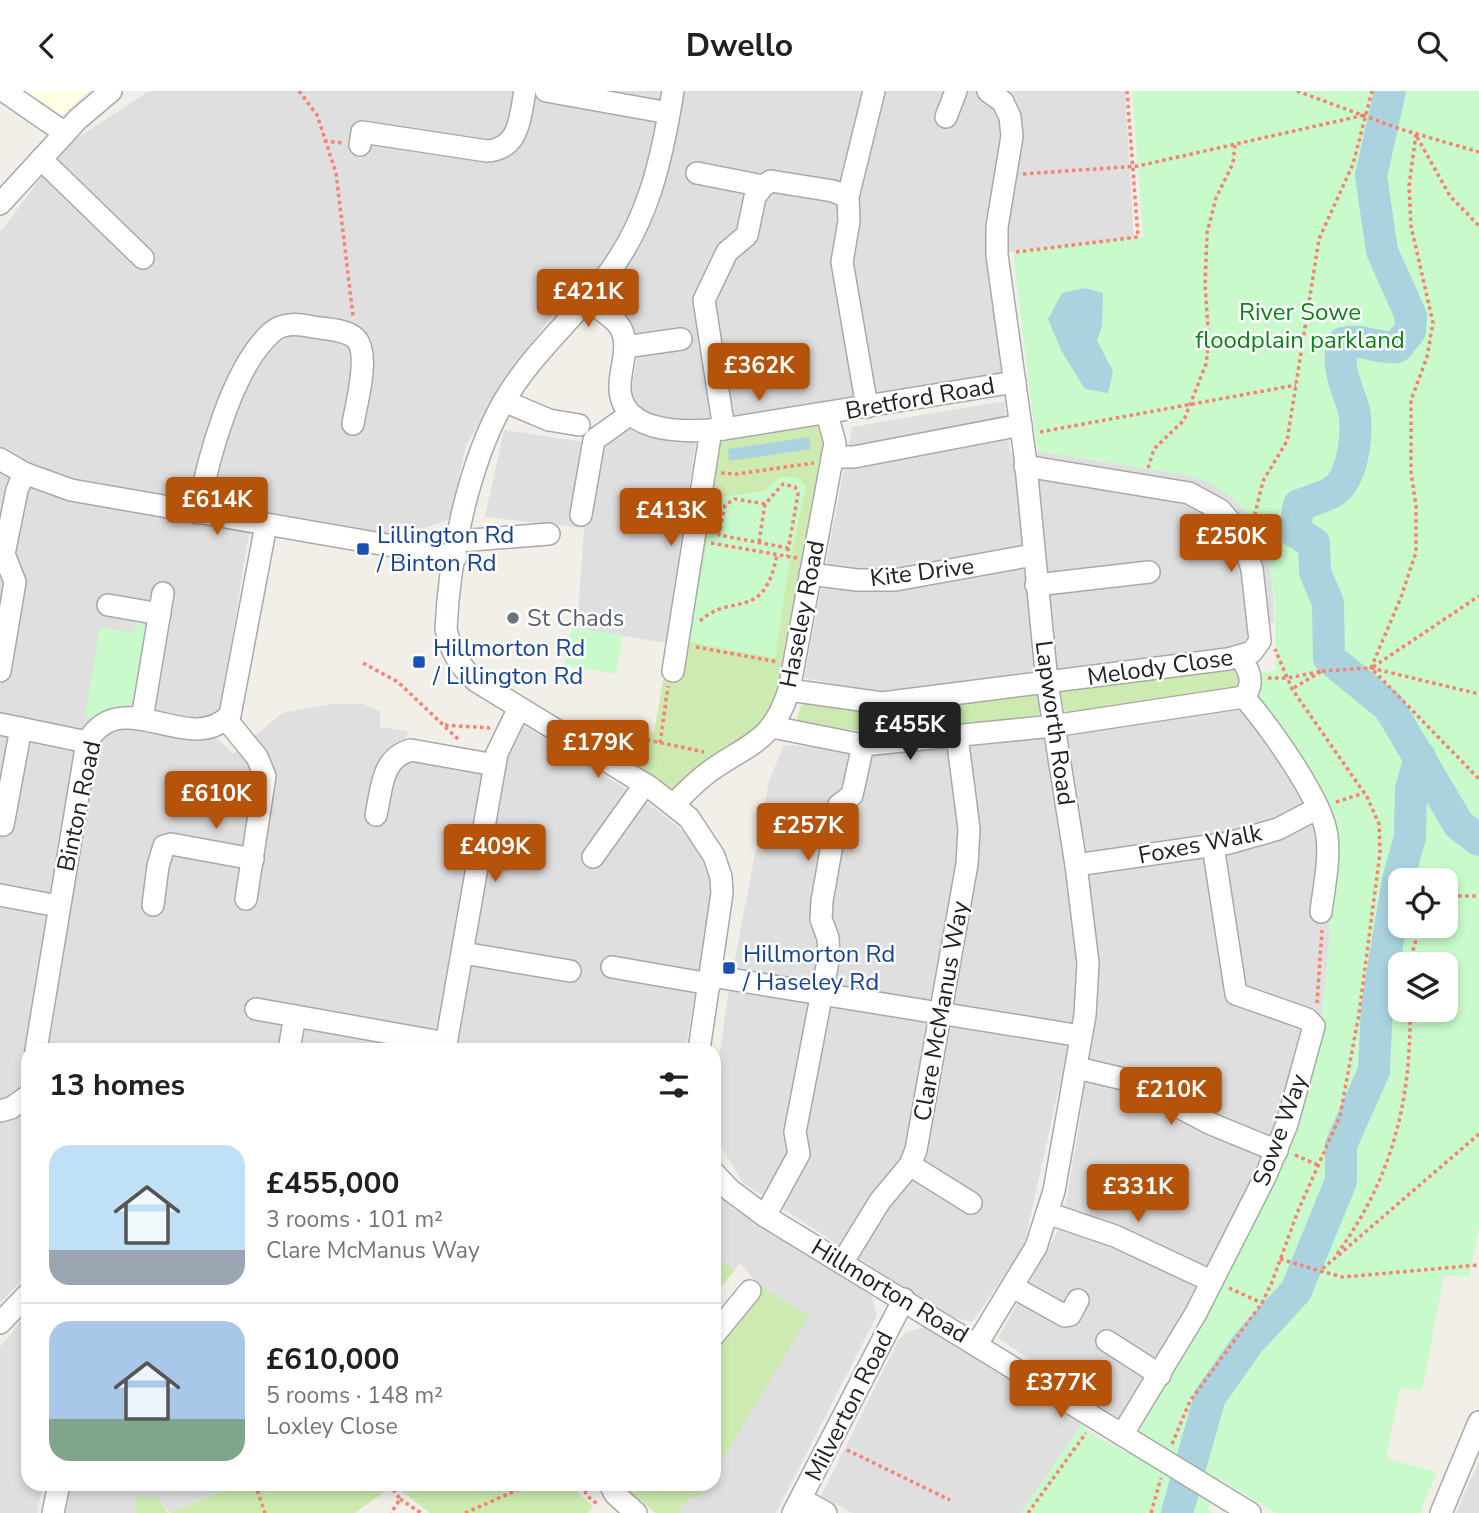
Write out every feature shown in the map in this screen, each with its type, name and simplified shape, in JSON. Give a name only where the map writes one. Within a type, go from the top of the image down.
[{"type":"street","points":[[4,91],[65,133]]},
{"type":"street","points":[[0,204],[65,133],[111,91]]},
{"type":"street","points":[[360,145],[362,132],[487,151],[499,149],[509,143],[516,132],[525,91]]},
{"type":"street","points":[[546,91],[669,113]]},
{"type":"street","points":[[673,91],[659,168],[642,218],[621,255],[526,370],[504,401],[484,439],[475,466],[457,549],[446,629],[451,649],[463,670],[476,681],[645,784],[673,805],[703,835],[721,877],[721,914],[700,1043]]},
{"type":"street","points":[[867,407],[842,262],[849,221],[848,197],[874,91]]},
{"type":"street","points":[[946,117],[956,91]]},
{"type":"street","name":"Lapworth Road","points":[[977,1344],[1036,1247],[1054,1191],[1077,1068],[1088,963],[1076,865],[1047,682],[1021,430],[997,255],[996,227],[1011,145],[1010,117],[1003,102],[988,91]]},
{"type":"street","points":[[41,159],[143,257]]},
{"type":"street","points":[[697,173],[763,186]]},
{"type":"street","points":[[673,671],[705,469],[718,429],[704,300],[727,252],[747,235],[755,197],[763,186],[771,181],[833,191],[848,197]]},
{"type":"street","points":[[581,515],[594,440],[629,415],[621,400],[620,377],[625,347],[621,328],[612,318],[586,300]]},
{"type":"street","points":[[198,513],[218,432],[242,376],[273,331],[291,324],[349,335],[358,342],[364,355],[353,424]]},
{"type":"street","points":[[625,347],[681,339]]},
{"type":"street","name":"Bretford Road","points":[[629,415],[646,424],[694,432],[827,414],[1015,382]]},
{"type":"street","points":[[504,401],[549,420],[579,425]]},
{"type":"street","name":"Haseley Road","points":[[673,805],[694,783],[756,744],[783,710],[835,443],[827,414]]},
{"type":"street","name":"Bretford Road","points":[[831,461],[1021,430]]},
{"type":"street","points":[[0,459],[24,473],[71,490],[266,525],[457,549],[549,534]]},
{"type":"street","name":"Melody Close","points":[[789,690],[882,703],[1240,657],[1252,652],[1260,641],[1252,569],[1240,533],[1220,510],[1204,499],[1146,484],[1025,466]]},
{"type":"street","points":[[0,671],[15,582],[4,554],[17,490],[24,473]]},
{"type":"street","points":[[246,899],[265,776],[257,757],[226,719],[234,707],[266,525]]},
{"type":"street","name":"Kite Drive","points":[[811,567],[857,580],[895,580],[1033,555]]},
{"type":"street","points":[[1036,585],[1149,572]]},
{"type":"street","points":[[108,605],[161,603],[142,719]]},
{"type":"street","points":[[772,727],[863,745],[1053,726],[1244,697],[1250,690],[1251,680],[1240,657]]},
{"type":"street","points":[[1244,697],[1266,725],[1318,808],[1327,834],[1321,912]]},
{"type":"street","points":[[447,1043],[495,765],[505,734],[519,708]]},
{"type":"street","name":"Binton Road","points":[[37,1043],[58,906],[88,742],[96,728],[110,720],[123,717],[198,730],[209,728],[226,719]]},
{"type":"street","points":[[3,825],[10,726],[88,742]]},
{"type":"street","name":"Clare McManus Way","points":[[842,1263],[880,1201],[910,1165],[916,1150],[967,864],[969,829],[957,736]]},
{"type":"street","points":[[765,1216],[799,1154],[795,1132],[829,956],[828,938],[821,919],[822,901],[839,806],[852,795],[863,745]]},
{"type":"street","points":[[376,815],[387,767],[400,753],[411,750],[495,765]]},
{"type":"street","points":[[593,857],[645,784]]},
{"type":"street","name":"Foxes Walk","points":[[1076,865],[1213,846],[1278,829],[1318,808]]},
{"type":"street","points":[[153,905],[160,854],[164,846],[171,844],[253,859]]},
{"type":"street","points":[[1213,846],[1236,994],[1307,1019],[1314,1026]]},
{"type":"street","points":[[0,895],[58,906]]},
{"type":"street","points":[[463,953],[570,971]]},
{"type":"street","points":[[612,967],[821,994],[1081,1036]]},
{"type":"street","points":[[256,1009],[431,1043]]},
{"type":"street","points":[[290,1043],[295,1016]]},
{"type":"street","name":"Sowe Way","points":[[1122,1435],[1196,1313],[1277,1151],[1294,1103],[1314,1026]]},
{"type":"street","points":[[1077,1068],[1128,1080],[1209,1123],[1277,1151]]},
{"type":"street","points":[[0,1111],[11,1108],[21,1100]]},
{"type":"street","points":[[910,1165],[971,1203]]},
{"type":"street","name":"Hillmorton Road","points":[[721,1180],[765,1216],[1250,1513]]},
{"type":"street","points":[[1047,1213],[1115,1236],[1211,1281]]},
{"type":"street","points":[[1013,1287],[1065,1316],[1070,1315],[1078,1300]]},
{"type":"street","points":[[721,1326],[750,1291]]},
{"type":"street","name":"Milverton Road","points":[[797,1506],[904,1299]]},
{"type":"street","points":[[0,1323],[21,1301]]},
{"type":"street","points":[[1107,1341],[1160,1375]]},
{"type":"street","points":[[1441,1513],[1479,1422]]},
{"type":"street","points":[[54,1513],[58,1491]]},
{"type":"street","points":[[614,1491],[636,1513]]},
{"type":"street","points":[[797,1506],[827,1513]]},
{"type":"path","points":[[299,91],[317,115],[336,173],[354,311],[349,335]]},
{"type":"path","points":[[997,255],[1138,237],[1127,91]]},
{"type":"path","points":[[1297,91],[1400,129],[1479,152]]},
{"type":"path","points":[[1252,528],[1263,481],[1287,441],[1319,239],[1353,164],[1371,91]]},
{"type":"path","points":[[1005,172],[1021,174],[1133,167],[1365,115]]},
{"type":"path","points":[[1416,134],[1428,161],[1450,196],[1479,226]]},
{"type":"path","points":[[1371,668],[1401,597],[1416,552],[1416,506],[1411,472],[1412,400],[1427,357],[1433,323],[1411,226],[1409,186],[1416,134]]},
{"type":"path","points":[[1146,484],[1154,449],[1184,420],[1206,364],[1209,342],[1205,285],[1208,233],[1216,198],[1233,163],[1235,144]]},
{"type":"path","points":[[1021,430],[1296,385]]},
{"type":"path","points":[[705,469],[736,474],[831,461]]},
{"type":"path","points":[[759,542],[765,504],[783,484],[795,487],[797,494],[787,556]]},
{"type":"path","points":[[765,504],[735,499],[724,505],[719,535],[788,548]]},
{"type":"path","points":[[694,540],[787,556],[811,567]]},
{"type":"path","points":[[679,634],[695,627],[702,618],[752,602],[769,580],[777,554]]},
{"type":"path","points":[[1371,668],[1479,596]]},
{"type":"path","points":[[679,634],[793,665]]},
{"type":"path","points":[[363,663],[398,682],[465,747]]},
{"type":"path","points":[[1151,1513],[1166,1460],[1190,1401],[1262,1303],[1298,1210],[1320,1166],[1340,1116],[1351,1069],[1380,853],[1379,824],[1364,793],[1292,689],[1288,678],[1354,666],[1479,694]]},
{"type":"path","points":[[1371,668],[1479,779]]},
{"type":"path","points":[[660,743],[673,671]]},
{"type":"path","points":[[1292,689],[1322,671]]},
{"type":"path","points":[[445,725],[492,728],[505,734]]},
{"type":"path","points":[[572,740],[584,726],[713,754],[724,762]]},
{"type":"path","points":[[1318,808],[1364,793]]},
{"type":"path","points":[[1458,895],[1479,897]]},
{"type":"path","points":[[1314,1026],[1322,960],[1321,912]]},
{"type":"path","points":[[1334,1259],[1374,1197],[1394,1145],[1407,1092],[1409,1022]]},
{"type":"path","points":[[1320,1271],[1479,1134]]},
{"type":"path","points":[[1277,1151],[1287,1151],[1320,1166]]},
{"type":"path","points":[[1280,1259],[1343,1277],[1479,1265]]},
{"type":"path","points":[[1211,1281],[1262,1303]]},
{"type":"path","points":[[1028,1513],[1097,1417]]},
{"type":"path","points":[[829,1442],[950,1500]]},
{"type":"path","points":[[257,1491],[265,1513]]},
{"type":"path","points":[[394,1491],[400,1499],[421,1513]]},
{"type":"path","points":[[465,1513],[515,1491]]},
{"type":"path","points":[[585,1491],[586,1495],[602,1507]]},
{"type":"path","points":[[391,1513],[400,1499]]},
{"type":"shaded area","points":[[0,91],[88,91],[60,117]]},
{"type":"shaded area","points":[[149,91],[1125,91],[1134,238],[988,254],[1004,376],[686,425],[645,414],[634,401],[631,393],[639,344],[623,313],[612,301],[573,287],[516,364],[466,445],[450,519],[403,536],[392,536],[252,515],[221,706],[213,734],[233,754],[282,713],[331,704],[364,704],[380,711],[380,727],[408,731],[406,739],[485,755],[512,745],[523,725],[644,800],[692,838],[711,882],[709,922],[686,1043],[21,1043],[21,1281],[0,1303],[0,232],[65,146]]},
{"type":"shaded area","points":[[1004,401],[1010,454],[1037,451],[1193,476],[1217,485],[1237,501],[1263,536],[1272,580],[1274,622],[1248,625],[1246,647],[1241,649],[967,682],[875,692],[804,678],[852,427]]},
{"type":"shaded area","points":[[613,427],[696,441],[666,643],[577,628],[584,528],[485,517],[504,430],[590,443]]},
{"type":"shaded area","points":[[1241,705],[1310,778],[1329,891],[1329,947],[1321,1023],[1275,1136],[1210,1275],[1123,1421],[998,1338],[1063,1222],[1082,1107],[1059,1087],[1023,1249],[972,1322],[948,1316],[743,1183],[721,1146],[721,1044],[729,990],[769,781],[784,745],[899,753]]},
{"type":"shaded area","points":[[721,1195],[734,1209],[871,1295],[877,1315],[776,1513],[678,1513],[693,1494],[699,1499],[704,1491],[721,1491],[721,1462],[808,1316],[761,1287],[740,1263],[735,1270],[721,1259]]},
{"type":"shaded area","points":[[21,1322],[21,1491],[42,1491],[37,1513],[0,1513],[0,1347]]},
{"type":"shaded area","points":[[924,1327],[1082,1424],[1021,1513],[852,1513],[821,1496],[899,1339],[907,1332]]},
{"type":"shaded area","points":[[1479,1461],[1479,1513],[1456,1513]]},
{"type":"shaded area","points":[[68,1491],[222,1491],[170,1513],[158,1497],[135,1497],[135,1513],[63,1513]]},
{"type":"green space","name":"River Sowe floodplain parkland","points":[[1132,91],[1479,91],[1479,1227],[1469,1277],[1444,1276],[1422,1391],[1400,1388],[1386,1458],[1437,1472],[1420,1513],[1275,1513],[1220,1479],[1208,1509],[1214,1513],[1021,1513],[1082,1424],[1092,1434],[1127,1453],[1228,1272],[1321,1023],[1329,947],[1329,891],[1334,830],[1256,699],[1257,673],[1276,670],[1272,582],[1268,555],[1258,531],[1244,509],[1223,491],[1193,476],[1037,451],[1013,251],[1143,237]]},
{"type":"green space","points":[[823,418],[828,440],[787,668],[767,724],[670,799],[571,737],[585,721],[654,733],[663,680],[679,682],[715,434]]},
{"type":"green space","points":[[780,477],[797,477],[806,487],[789,565],[775,658],[689,642],[715,498],[764,491]]},
{"type":"green space","points":[[137,619],[148,627],[136,701],[109,708],[92,718],[85,717],[100,627],[134,633]]},
{"type":"green space","points":[[572,627],[623,636],[616,674],[565,665]]},
{"type":"green space","points":[[1232,665],[1239,669],[1242,678],[1234,690],[1065,714],[1060,690]]},
{"type":"green space","points":[[1032,691],[1039,695],[1042,712],[1037,716],[902,734],[802,725],[797,719],[803,699]]},
{"type":"green space","points":[[721,1259],[735,1270],[721,1287]]},
{"type":"green space","points":[[761,1287],[809,1315],[721,1462],[721,1340]]},
{"type":"green space","points":[[222,1491],[386,1491],[355,1513],[170,1513]]},
{"type":"green space","points":[[402,1491],[578,1491],[593,1506],[588,1513],[430,1513]]},
{"type":"green space","points":[[629,1491],[704,1491],[699,1499],[692,1495],[678,1513],[656,1513]]},
{"type":"green space","points":[[135,1496],[158,1497],[168,1513],[135,1513]]},
{"type":"water","points":[[1085,288],[1103,293],[1102,326],[1097,341],[1113,371],[1108,393],[1085,389],[1062,352],[1048,319],[1062,293]]},
{"type":"water","points":[[809,437],[811,449],[729,461],[728,449]]},
{"type":"waterway","points":[[1390,91],[1371,176],[1382,251],[1411,316],[1410,331],[1397,347],[1343,343],[1341,368],[1355,416],[1351,463],[1347,474],[1335,490],[1299,505],[1294,531],[1314,543],[1315,572],[1328,603],[1329,658],[1389,707],[1459,825],[1479,840]]},
{"type":"waterway","points":[[1177,1513],[1210,1397],[1248,1343],[1296,1291],[1341,1181],[1341,1145],[1374,1071],[1377,1006],[1398,880],[1410,837],[1411,789],[1420,757]]},
{"type":"place","name":"Lillington Rd / Binton Rd","points":[[363,549]]},
{"type":"place","name":"St Chads","points":[[513,618]]},
{"type":"place","name":"Hillmorton Rd / Lillington Rd","points":[[419,662]]},
{"type":"place","name":"Hillmorton Rd / Haseley Rd","points":[[729,968]]}]
